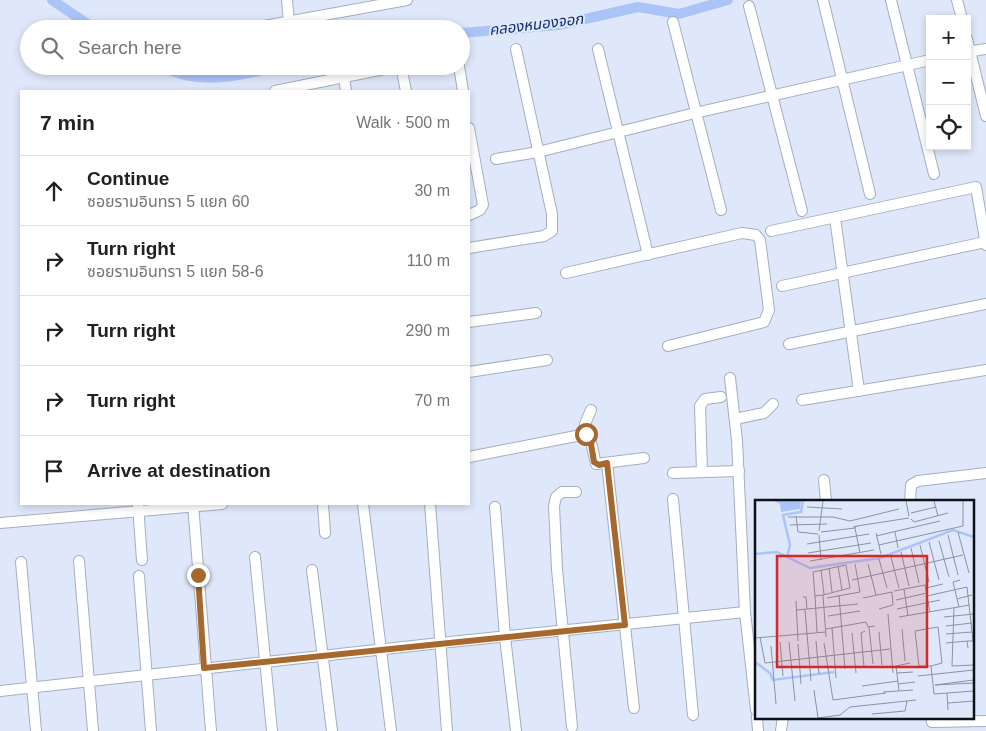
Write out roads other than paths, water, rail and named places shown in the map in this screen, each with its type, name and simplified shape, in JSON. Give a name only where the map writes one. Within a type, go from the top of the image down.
[{"type":"street","points":[[287,0],[288,20]]},
{"type":"street","points":[[304,20],[407,0]]},
{"type":"street","points":[[823,0],[870,194]]},
{"type":"street","points":[[891,0],[934,174]]},
{"type":"street","points":[[957,0],[961,15]]},
{"type":"street","points":[[749,6],[802,211]]},
{"type":"street","points":[[672,22],[721,210]]},
{"type":"street","points":[[470,248],[544,236],[552,231],[552,214],[516,48]]},
{"type":"street","points":[[598,49],[648,255]]},
{"type":"street","points":[[971,52],[986,49]]},
{"type":"street","points":[[971,60],[986,116]]},
{"type":"street","points":[[496,159],[538,152],[695,113],[926,61]]},
{"type":"street","points":[[290,90],[354,75]]},
{"type":"street","points":[[402,75],[406,90]]},
{"type":"street","points":[[460,75],[463,90]]},
{"type":"street","points":[[344,77],[346,90]]},
{"type":"street","points":[[470,134],[483,205],[480,210],[470,215]]},
{"type":"street","points":[[770,231],[976,187],[983,206],[986,244],[782,286]]},
{"type":"street","points":[[835,218],[859,391]]},
{"type":"street","points":[[566,273],[742,233],[752,233],[760,240],[769,310],[764,322],[668,346]]},
{"type":"street","points":[[789,344],[986,304]]},
{"type":"street","points":[[470,322],[536,313]]},
{"type":"street","points":[[470,372],[547,360]]},
{"type":"street","points":[[802,400],[986,370]]},
{"type":"street","points":[[730,378],[735,419],[755,697]]},
{"type":"street","points":[[702,472],[700,406],[705,399],[721,397]]},
{"type":"street","points":[[735,419],[764,413],[773,404]]},
{"type":"street","points":[[591,410],[585,424],[586,434],[590,438],[594,462],[599,465],[644,458]]},
{"type":"street","points":[[470,457],[586,434]]},
{"type":"street","points":[[607,463],[634,708]]},
{"type":"street","points":[[673,473],[739,470]]},
{"type":"street","points":[[910,500],[911,485],[918,481],[986,473]]},
{"type":"street","points":[[824,480],[826,500]]},
{"type":"street","points":[[572,727],[557,569],[554,506],[556,497],[562,492],[576,492]]},
{"type":"street","points":[[673,499],[693,715]]},
{"type":"street","points":[[0,523],[138,507],[193,505],[204,668],[212,731]]},
{"type":"street","points":[[323,505],[324,533]]},
{"type":"street","points":[[363,505],[391,731]]},
{"type":"street","points":[[430,505],[447,731]]},
{"type":"street","points":[[138,507],[142,560]]},
{"type":"street","points":[[495,507],[505,637],[516,731]]},
{"type":"street","points":[[255,557],[272,731]]},
{"type":"street","points":[[79,561],[93,731]]},
{"type":"street","points":[[21,562],[36,731]]},
{"type":"street","points":[[312,570],[332,731]]},
{"type":"street","points":[[139,576],[151,731]]},
{"type":"street","points":[[0,691],[204,668],[265,664],[380,649],[683,619],[749,616]]},
{"type":"street","points":[[757,718],[758,731]]},
{"type":"street","points":[[781,731],[783,718]]},
{"type":"street","points":[[930,718],[932,722],[940,723],[986,721]]},
{"type":"waterway","name":"คลองหนองจอก","points":[[52,0],[82,20]]},
{"type":"waterway","name":"คลองหนองจอก","points":[[470,32],[559,25],[638,7],[679,14],[728,0]]},
{"type":"waterway","name":"คลองหนองจอก","points":[[187,75],[206,78],[236,75]]}]
